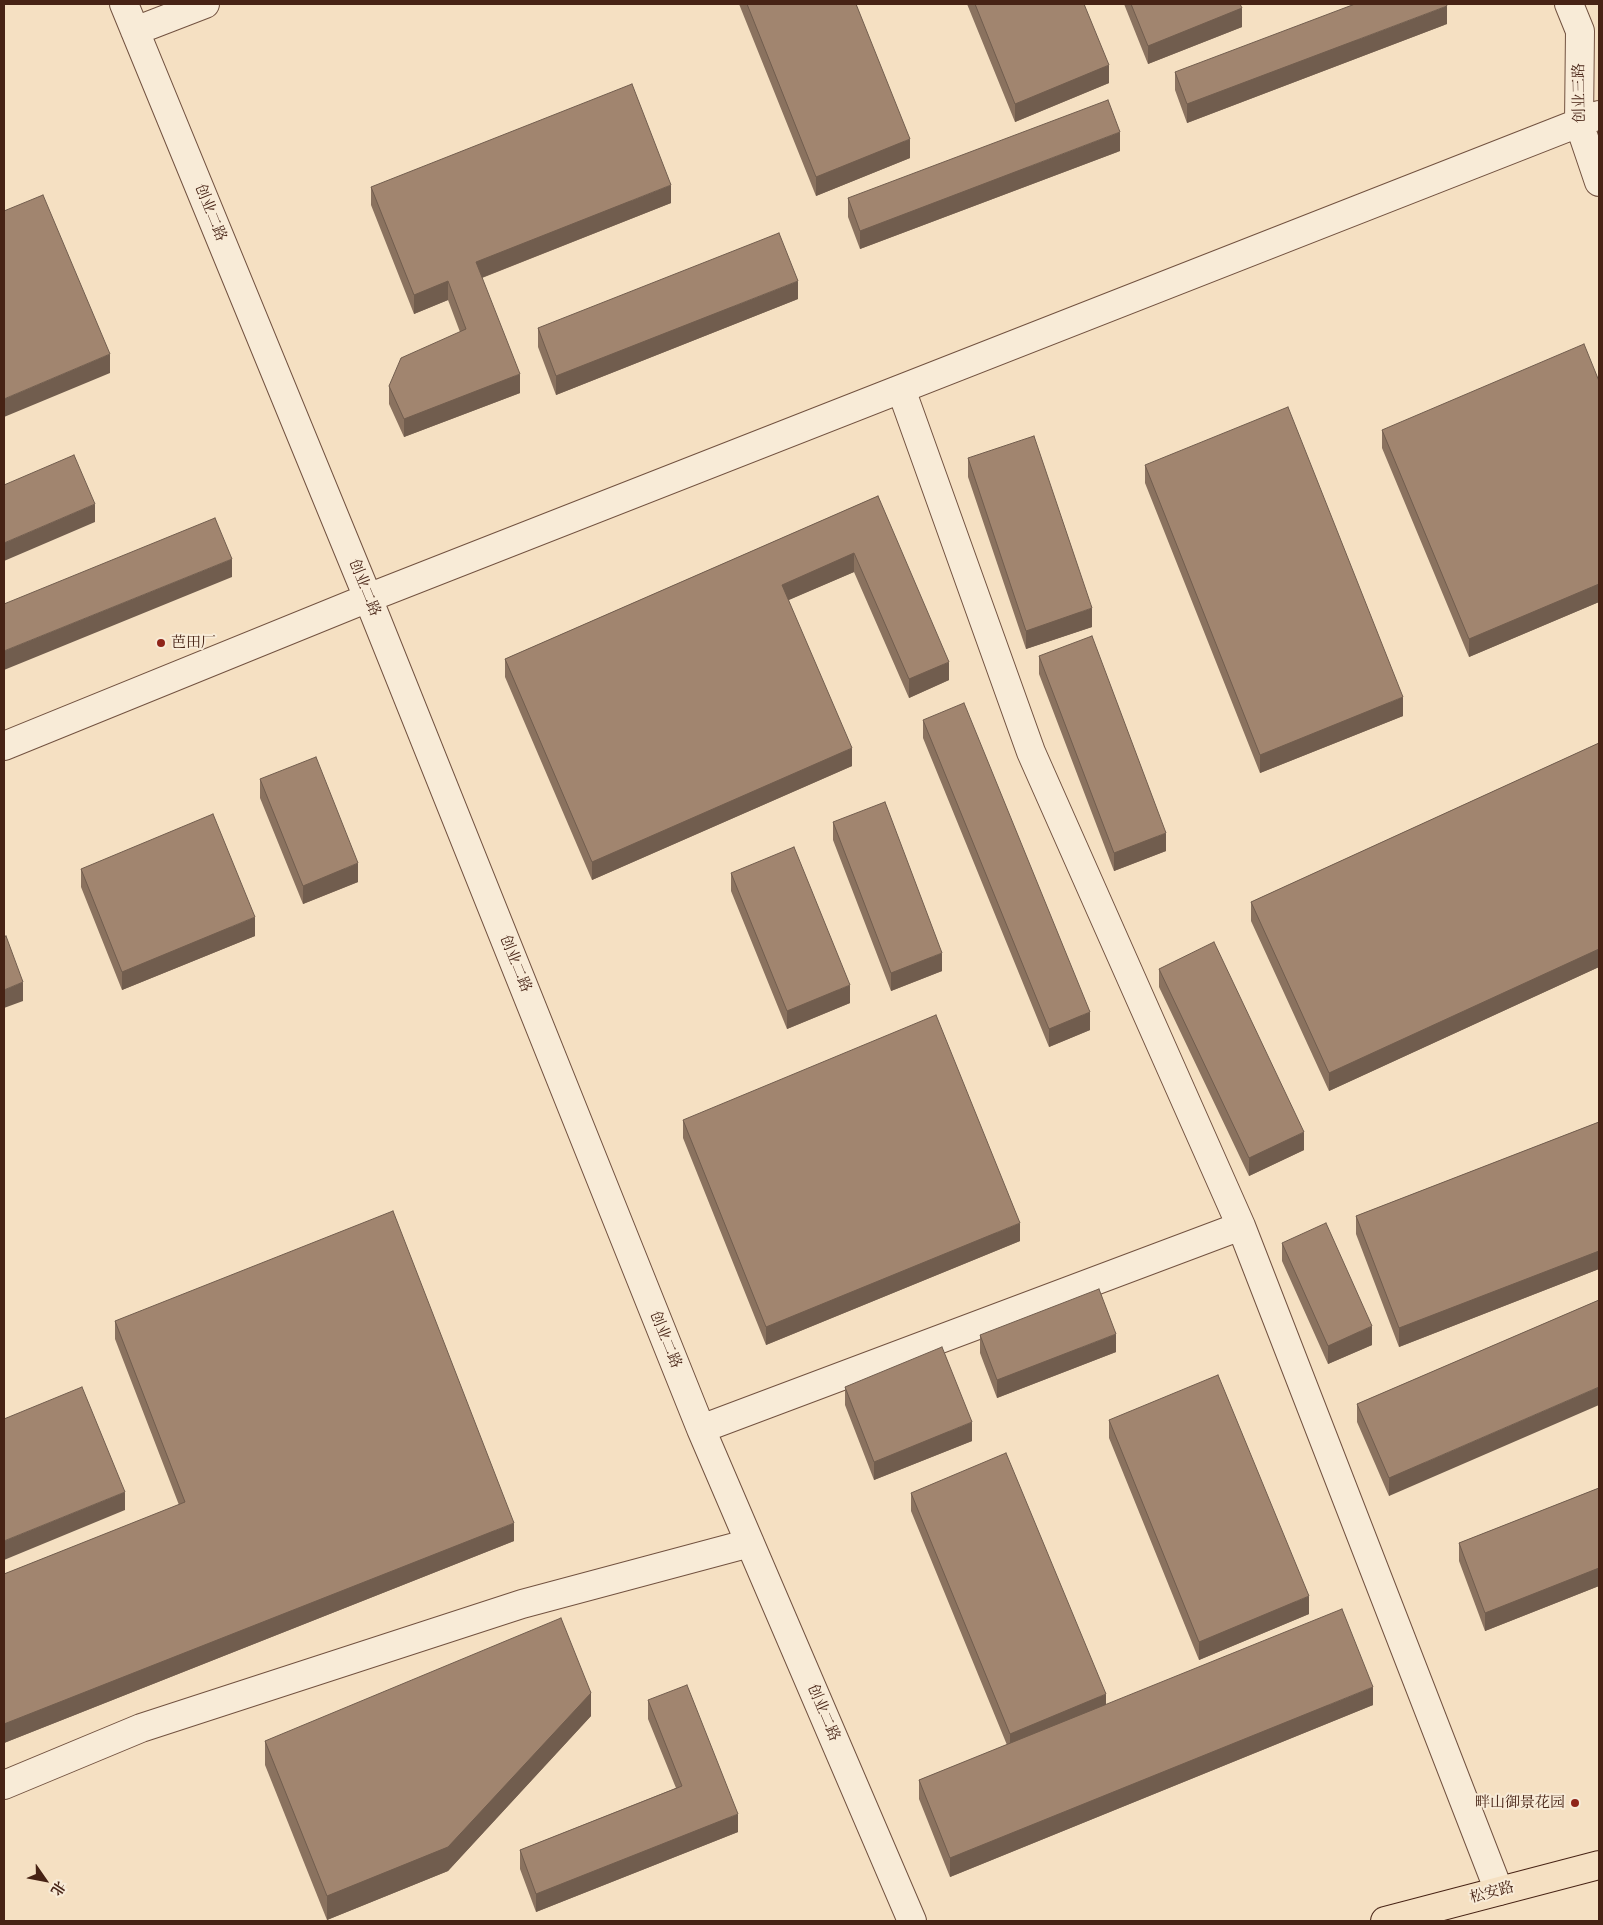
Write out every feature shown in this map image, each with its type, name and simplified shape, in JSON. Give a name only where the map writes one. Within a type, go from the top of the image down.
[{"type":"main road","name":"松安路","points":[[1385,1921],[1599,1865]]},
{"type":"street","name":"创业二路","points":[[124,4],[368,598],[701,1429],[912,1921]]},
{"type":"street","points":[[135,31],[205,4]]},
{"type":"street","name":"创业三路","points":[[1570,4],[1580,31],[1589,119],[1599,182]]},
{"type":"street","points":[[4,746],[368,598],[1589,119]]},
{"type":"street","points":[[901,389],[1031,752],[1241,1226],[1499,1892]]},
{"type":"street","points":[[701,1429],[1241,1226]]},
{"type":"street","points":[[4,1785],[142,1728],[522,1604],[750,1543]]},
{"type":"building","points":[[747,4],[856,4],[910,139],[816,177]]},
{"type":"building","points":[[975,4],[1084,4],[1109,65],[1015,104]]},
{"type":"building","points":[[1131,4],[1240,4],[1242,8],[1148,46]]},
{"type":"building","points":[[1355,4],[1446,4],[1447,6],[1187,104],[1175,72]]},
{"type":"building","points":[[632,84],[671,185],[476,262],[520,374],[404,419],[389,386],[401,358],[466,329],[448,281],[414,295],[371,187]]},
{"type":"building","points":[[1108,100],[1120,132],[860,231],[848,198]]},
{"type":"building","points":[[43,195],[110,354],[4,399],[4,211]]},
{"type":"building","points":[[779,233],[798,281],[556,376],[538,328]]},
{"type":"building","points":[[1584,344],[1599,381],[1599,584],[1469,639],[1382,430]]},
{"type":"building","points":[[1288,407],[1403,697],[1260,755],[1145,465]]},
{"type":"building","points":[[1034,436],[1092,608],[1026,631],[968,458]]},
{"type":"building","points":[[74,455],[95,504],[4,543],[4,485]]},
{"type":"building","points":[[878,496],[949,662],[909,679],[854,553],[782,585],[852,748],[592,862],[505,659]]},
{"type":"building","points":[[215,518],[232,559],[4,651],[4,604]]},
{"type":"building","points":[[1092,636],[1166,833],[1114,853],[1039,656]]},
{"type":"building","points":[[964,703],[1090,1012],[1049,1029],[923,720]]},
{"type":"building","points":[[1599,743],[1599,949],[1329,1073],[1251,902]]},
{"type":"building","points":[[316,757],[358,863],[303,886],[260,779]]},
{"type":"building","points":[[885,802],[942,953],[891,973],[833,822]]},
{"type":"building","points":[[213,814],[255,917],[122,972],[81,869]]},
{"type":"building","points":[[794,847],[850,985],[787,1011],[731,873]]},
{"type":"building","points":[[6,936],[23,982],[4,990],[4,937]]},
{"type":"building","points":[[1214,942],[1304,1132],[1249,1158],[1159,969]]},
{"type":"building","points":[[936,1015],[1020,1223],[766,1327],[683,1120]]},
{"type":"building","points":[[1599,1122],[1599,1251],[1399,1328],[1356,1216]]},
{"type":"building","points":[[393,1211],[514,1523],[4,1724],[4,1574],[185,1502],[115,1321]]},
{"type":"building","points":[[1326,1223],[1372,1326],[1328,1346],[1282,1243]]},
{"type":"building","points":[[1099,1289],[1116,1334],[997,1380],[980,1335]]},
{"type":"building","points":[[1599,1300],[1599,1387],[1389,1478],[1357,1404]]},
{"type":"building","points":[[942,1347],[972,1422],[874,1462],[845,1387]]},
{"type":"building","points":[[1218,1375],[1309,1596],[1199,1642],[1109,1420]]},
{"type":"building","points":[[82,1387],[125,1492],[4,1541],[4,1419]]},
{"type":"building","points":[[1006,1453],[1106,1694],[1010,1734],[911,1493]]},
{"type":"building","points":[[1599,1488],[1599,1568],[1485,1613],[1459,1543]]},
{"type":"building","points":[[1342,1609],[1373,1687],[950,1858],[919,1780]]},
{"type":"building","points":[[561,1618],[591,1693],[448,1847],[327,1896],[265,1741]]},
{"type":"building","points":[[687,1685],[738,1814],[536,1894],[520,1850],[682,1786],[648,1700]]},
{"type":"place","name":"芭田厂","points":[[161,643]]},
{"type":"place","name":"畔山御景花园","points":[[1575,1803]]}]
